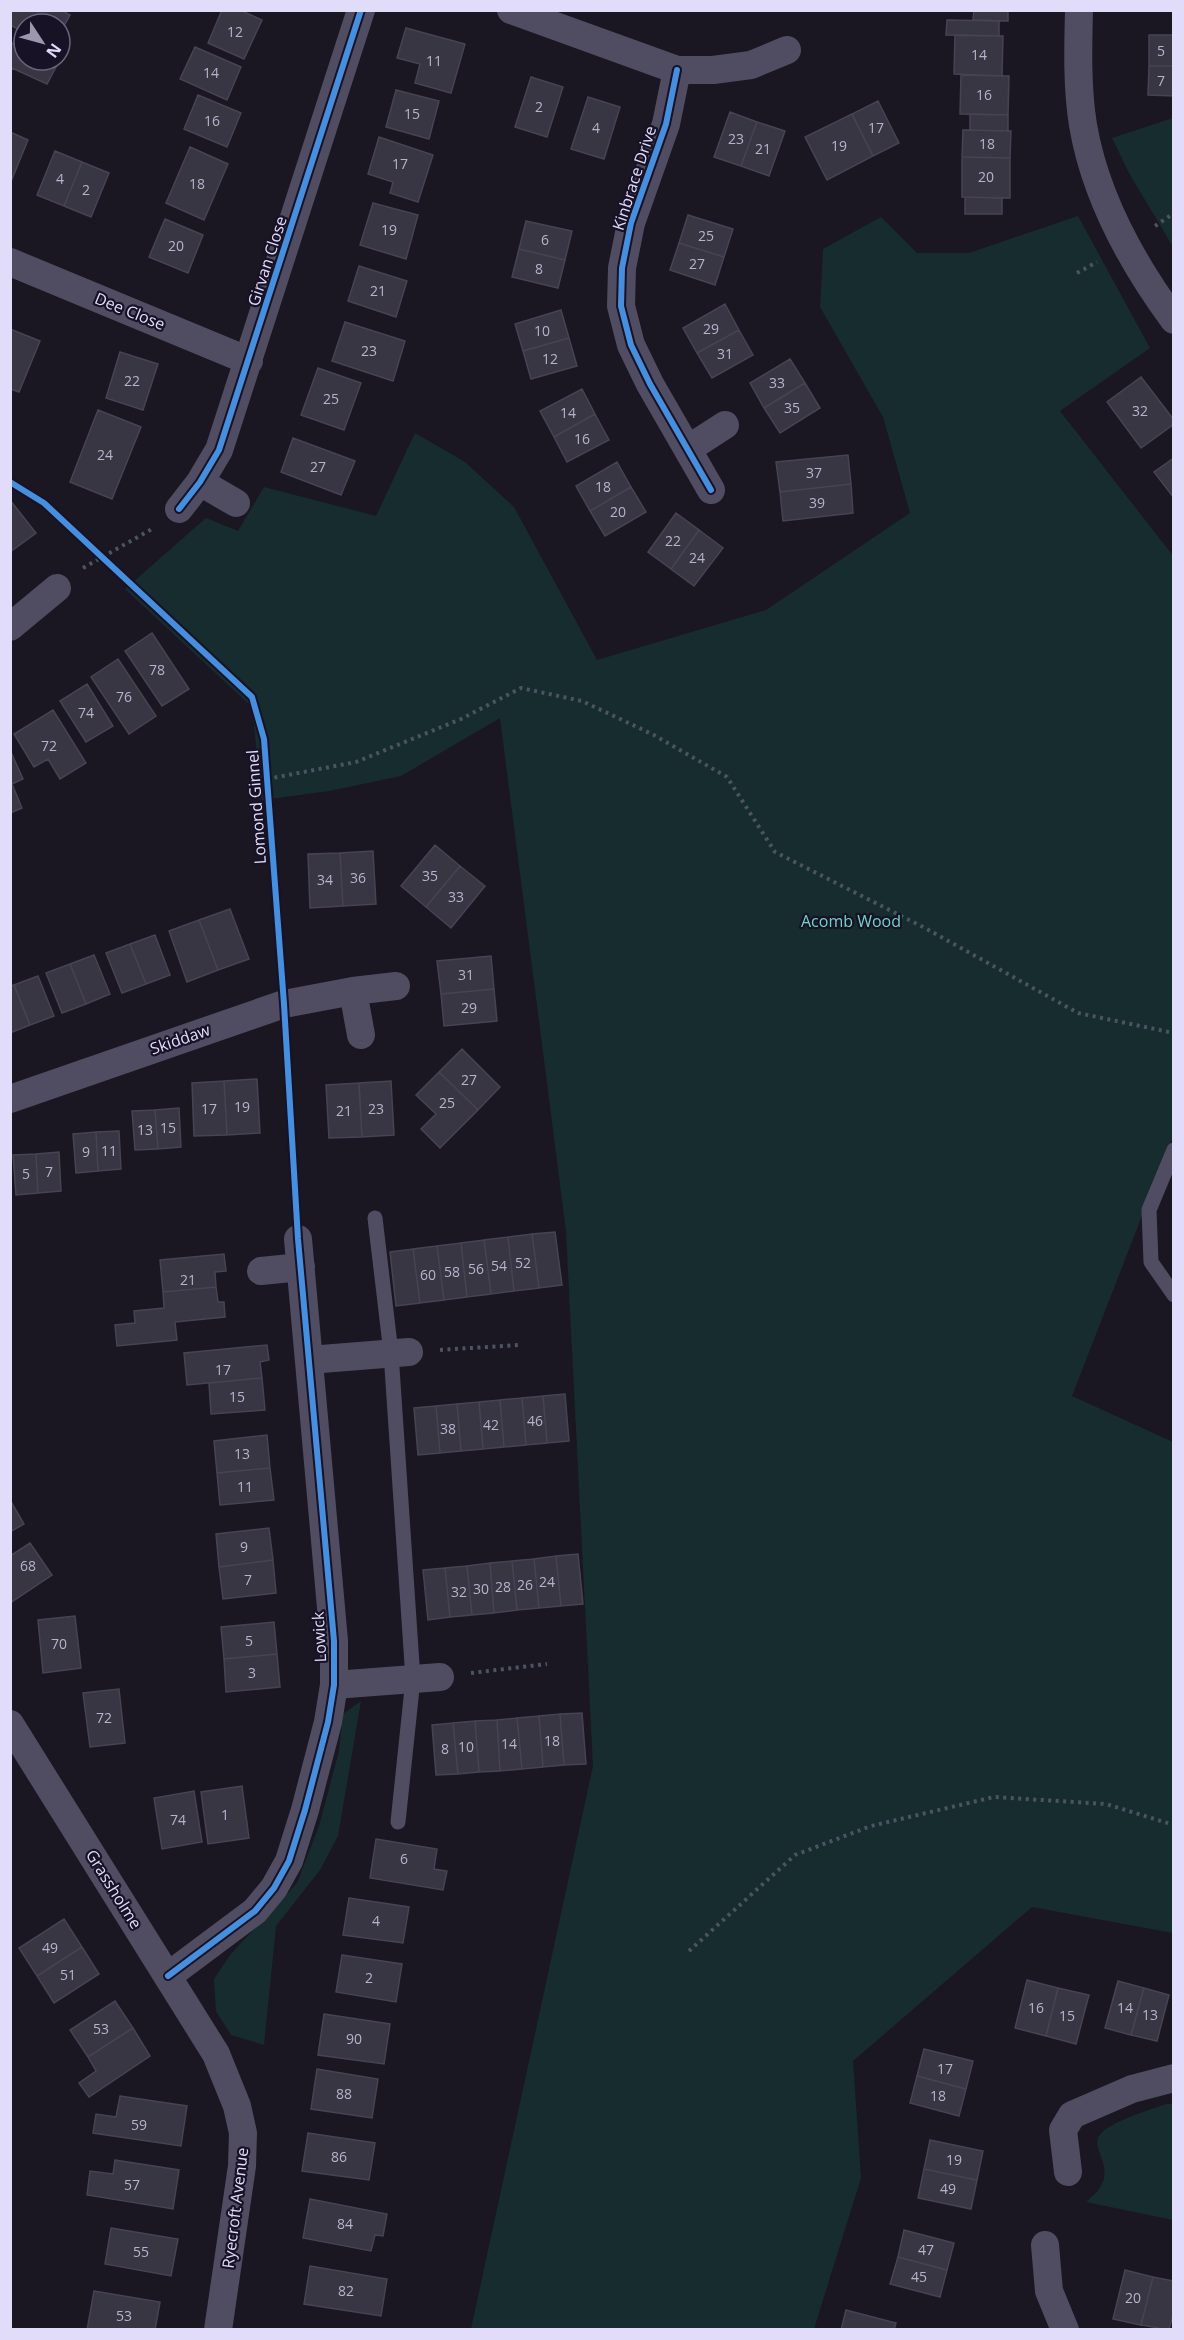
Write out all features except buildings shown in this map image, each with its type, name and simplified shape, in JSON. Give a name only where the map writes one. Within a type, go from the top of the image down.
[{"type":"street","name":"Girvan Close","points":[[179,509],[200,482],[219,450],[361,10]]},
{"type":"street","points":[[511,10],[677,70],[713,70],[752,65],[787,50]]},
{"type":"street","points":[[1079,10],[1078,64],[1083,124],[1089,154],[1100,188],[1127,246],[1173,320]]},
{"type":"street","name":"Kinbrace Drive","points":[[677,70],[666,124],[631,223],[622,268],[621,306],[631,345],[650,384],[711,490]]},
{"type":"street","name":"Dee Close","points":[[10,262],[249,361]]},
{"type":"street","points":[[688,449],[725,425]]},
{"type":"street","points":[[200,482],[236,503]]},
{"type":"street","points":[[10,627],[57,588]]},
{"type":"street","name":"Skiddaw","points":[[10,1100],[285,1004],[353,991],[396,986]]},
{"type":"street","points":[[353,991],[361,1035]]},
{"type":"street","name":"Lowick","points":[[168,1976],[255,1911],[274,1888],[289,1861],[328,1722],[334,1685],[334,1641],[298,1239]]},
{"type":"street","points":[[261,1271],[301,1267]]},
{"type":"street","points":[[309,1360],[400,1352]]},
{"type":"street","name":"Lowick","points":[[334,1685],[427,1678]]},
{"type":"street","name":"Grassholme","points":[[15,1741],[216,2054]]},
{"type":"street","name":"Ryecroft Avenue","points":[[216,2054],[237,2106],[243,2133],[241,2177],[218,2330]]},
{"type":"street","points":[[1068,2172],[1063,2130],[1072,2115],[1132,2089],[1173,2079]]},
{"type":"street","points":[[1045,2245],[1049,2292],[1065,2330]]},
{"type":"lane","points":[[1173,1150],[1149,1210],[1151,1262],[1173,1295]]},
{"type":"lane","points":[[375,1218],[400,1352],[427,1678],[398,1822]]},
{"type":"path","points":[[102,556],[170,519],[179,509]]},
{"type":"path","points":[[94,548],[110,564]]},
{"type":"path","points":[[267,779],[356,762],[461,719],[521,688],[582,701],[654,735],[727,777],[775,852],[925,928],[1078,1013],[1173,1033]]},
{"type":"path","points":[[400,1352],[518,1345]]},
{"type":"path","points":[[427,1678],[548,1664]]},
{"type":"path","points":[[689,1951],[795,1855],[871,1826],[994,1797],[1106,1804],[1173,1825]]},
{"type":"green space","points":[[1174,118],[1173,247],[1129,173],[1112,138]]},
{"type":"green space","name":"Acomb Wood","points":[[1078,216],[1150,348],[1060,411],[1174,557],[1173,1136],[1072,1396],[1173,1442],[1173,1933],[1032,1907],[853,2061],[861,2178],[814,2329],[471,2329],[593,1766],[566,1231],[500,718],[401,776],[329,791],[262,800],[252,707],[125,589],[206,518],[238,531],[264,487],[376,516],[415,433],[465,462],[514,507],[597,660],[766,610],[910,513],[883,417],[820,307],[823,249],[881,217],[917,253],[969,253]]},
{"type":"green space","points":[[361,1701],[338,1836],[320,1870],[276,1926],[264,2045],[231,2035],[216,2011],[214,1979],[230,1955],[297,1883],[319,1826],[339,1751],[343,1714]]},
{"type":"green space","points":[[1166,2104],[1173,2104],[1173,2220],[1086,2202],[1098,2191],[1105,2173],[1097,2141],[1099,2136],[1120,2121]]},
{"type":"cycle path","points":[[179,509],[200,482],[219,450],[361,10]]},
{"type":"cycle path","points":[[677,70],[666,124],[631,223],[622,268],[621,306],[631,345],[650,384],[711,490]]},
{"type":"cycle path","name":"Lomond Ginnel","points":[[10,482],[44,503],[252,697],[264,739],[284,1004],[298,1239],[334,1641],[334,1685],[328,1722],[305,1810],[289,1861],[274,1888],[255,1911],[168,1976]]}]
